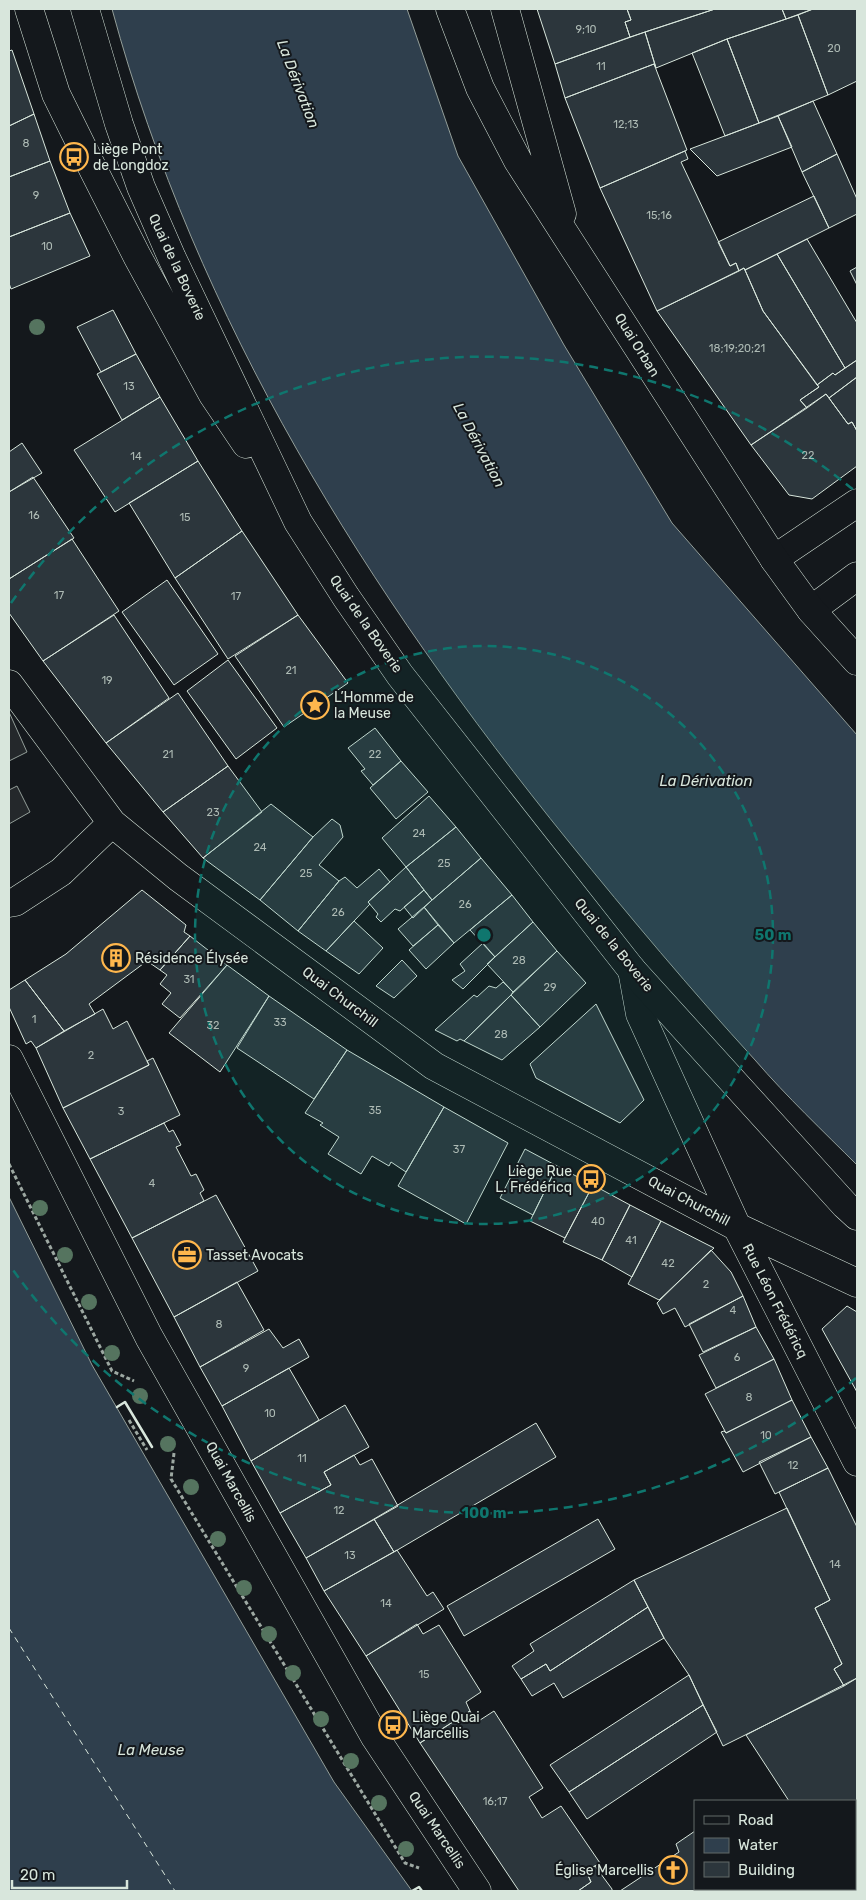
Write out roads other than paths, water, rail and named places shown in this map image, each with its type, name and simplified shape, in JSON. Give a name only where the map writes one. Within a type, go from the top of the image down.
[{"type":"main road","points":[[29,9],[56,94],[137,256],[213,395],[298,522]]},
{"type":"main road","name":"Quai de la Boverie","points":[[85,9],[119,124],[141,187],[172,258],[298,522],[346,597],[400,674],[632,970],[844,1205],[857,1216]]},
{"type":"main road","name":"Quai Orban","points":[[450,9],[480,88],[518,161],[569,237],[774,559],[811,610],[857,661]]},
{"type":"main road","points":[[505,9],[569,237]]},
{"type":"main road","points":[[774,559],[857,503]]},
{"type":"main road","points":[[811,610],[857,576]]},
{"type":"main road","name":"Quai Churchill","points":[[9,684],[112,823],[178,877],[434,1066],[737,1227]]},
{"type":"main road","points":[[9,903],[15,902],[61,872],[112,823]]},
{"type":"main road","name":"Rue Léon Frédéricq","points":[[632,970],[640,1014],[737,1227],[857,1462]]},
{"type":"main road","name":"Quai Marcellis","points":[[9,1059],[164,1363],[375,1737],[477,1891]]},
{"type":"main road","points":[[737,1227],[857,1283]]},
{"type":"water","name":"La Dérivation","points":[[112,9],[407,9],[458,156],[564,345],[672,523],[857,735],[857,1165],[792,1101],[731,1034],[569,842],[495,747],[424,650],[358,551],[297,449],[241,344],[191,236],[148,124]]},
{"type":"water","name":"La Meuse","points":[[9,1197],[92,1365],[334,1782],[412,1891],[9,1891]]},
{"type":"place","name":"Liège Pont de Longdoz","points":[[74,157]]},
{"type":"place","name":"L’Homme de la Meuse","points":[[315,705]]},
{"type":"place","name":"Résidence Élysée","points":[[116,958]]},
{"type":"place","name":"Liège Rue L. Frédéricq","points":[[591,1179]]},
{"type":"place","name":"Tasset Avocats","points":[[187,1255]]},
{"type":"place","name":"Liège Quai Marcellis","points":[[393,1725]]},
{"type":"place","name":"Église Marcellis","points":[[673,1870]]}]
